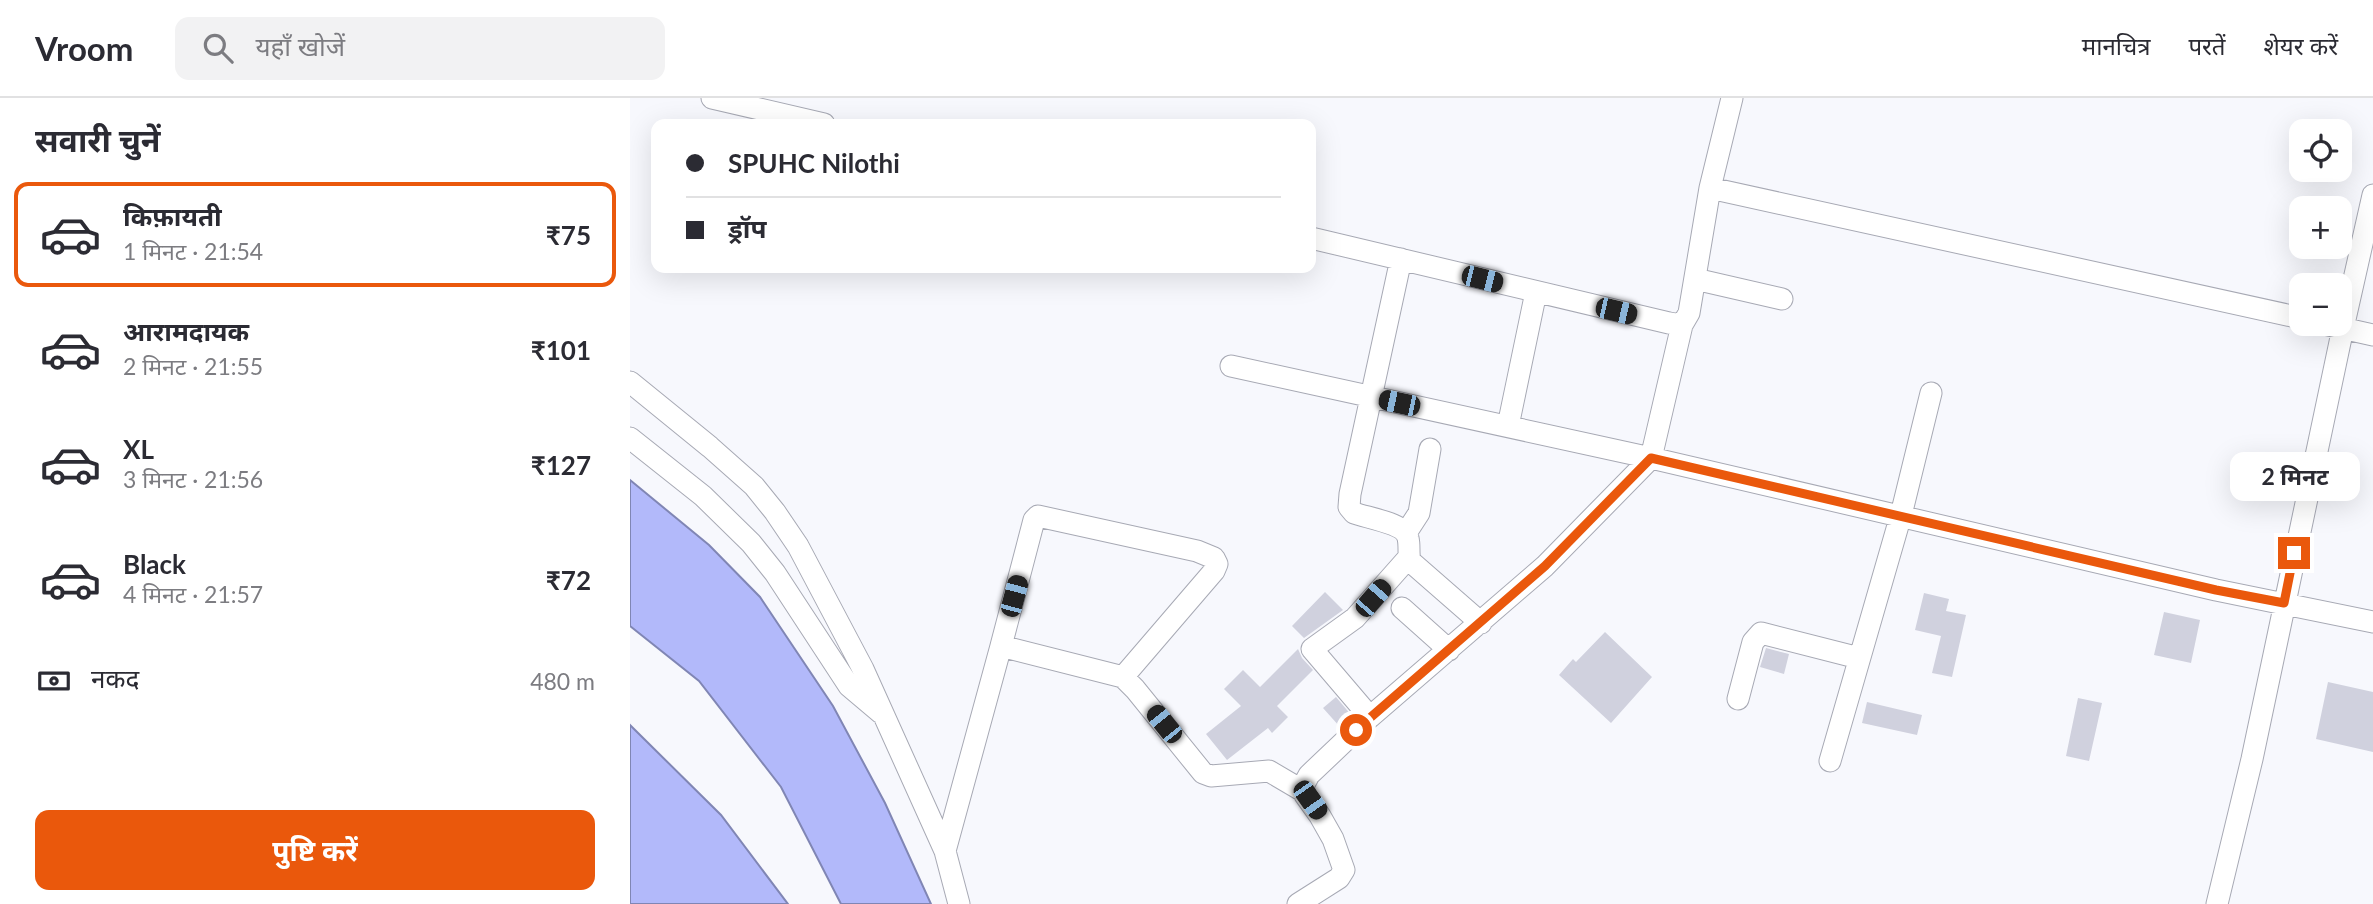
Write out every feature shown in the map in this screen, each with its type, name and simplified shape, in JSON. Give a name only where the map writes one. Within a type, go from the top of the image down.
[{"type":"street","points":[[712,98],[802,119]]},
{"type":"street","points":[[1303,791],[1309,775],[1370,717],[1563,549],[1651,458],[1682,325],[1689,313],[1710,188],[1732,98]]},
{"type":"street","points":[[1710,188],[2289,315]]},
{"type":"street","points":[[2352,281],[2368,244],[2373,195]]},
{"type":"street","points":[[1316,239],[1682,325]]},
{"type":"street","points":[[1401,259],[1349,507],[1354,513],[1393,524],[1406,533]]},
{"type":"street","points":[[1695,279],[1782,299]]},
{"type":"street","points":[[1508,426],[1536,292]]},
{"type":"street","points":[[2352,330],[2373,335]]},
{"type":"street","points":[[2217,904],[2252,759],[2284,603],[2331,336]]},
{"type":"street","points":[[1231,366],[1651,458],[2216,590],[2373,622]]},
{"type":"street","points":[[630,382],[754,486],[798,546],[836,614],[884,716],[945,851],[960,904]]},
{"type":"street","points":[[1830,761],[1901,515],[1931,393]]},
{"type":"street","points":[[630,438],[703,496],[744,535],[775,572],[849,686],[884,716]]},
{"type":"street","points":[[1430,449],[1419,513],[1406,533],[1409,557],[1416,568],[1481,623]]},
{"type":"street","points":[[945,851],[1034,520],[1038,516],[1197,551],[1214,558],[1217,564],[1214,571],[1123,677]]},
{"type":"street","points":[[1370,717],[1312,649],[1355,618],[1409,557]]},
{"type":"street","points":[[1402,608],[1449,650]]},
{"type":"street","points":[[1738,699],[1753,642],[1762,633],[1859,657]]},
{"type":"street","points":[[1001,646],[1123,677],[1203,773],[1211,776],[1269,771],[1303,791],[1333,839],[1344,870],[1339,878],[1298,904]]},
{"type":"water","points":[[630,480],[709,545],[760,597],[833,706],[885,803],[931,904],[841,904],[781,787],[699,681],[630,626]]},
{"type":"water","points":[[630,725],[721,815],[788,904],[630,904]]},
{"type":"building","points":[[1325,592],[1343,610],[1304,638],[1292,626]]},
{"type":"building","points":[[1924,593],[1949,599],[1946,611],[1966,615],[1952,677],[1932,673],[1941,636],[1915,630]]},
{"type":"building","points":[[2164,612],[2200,620],[2191,663],[2154,655]]},
{"type":"building","points":[[1605,632],[1652,677],[1611,723],[1559,675],[1573,659],[1576,662]]},
{"type":"building","points":[[1766,648],[1789,654],[1784,674],[1760,667]]},
{"type":"building","points":[[1298,649],[1313,670],[1277,706],[1288,717],[1272,733],[1268,728],[1227,760],[1206,734],[1241,706],[1224,689],[1243,670],[1260,687]]},
{"type":"building","points":[[2328,682],[2373,692],[2373,752],[2316,739]]},
{"type":"building","points":[[1336,697],[1352,716],[1340,727],[1323,708]]},
{"type":"building","points":[[2078,698],[2102,703],[2089,761],[2066,756]]},
{"type":"building","points":[[1867,702],[1922,715],[1917,735],[1862,723]]},
{"type":"route","points":[[1356,730],[1545,566],[1651,458],[2216,590],[2284,603],[2294,553]]}]
